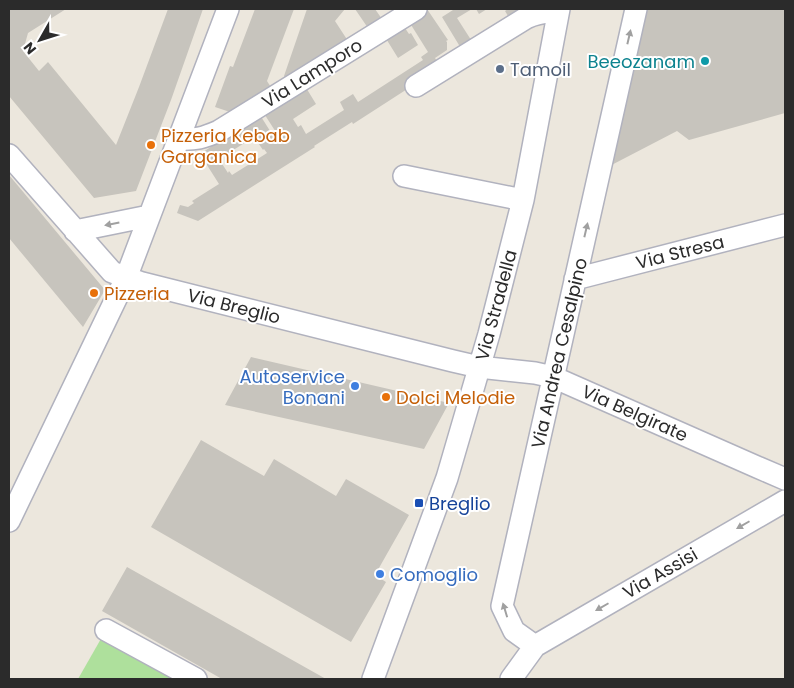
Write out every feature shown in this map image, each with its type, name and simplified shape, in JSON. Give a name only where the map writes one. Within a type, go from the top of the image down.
[{"type":"street","points":[[9,521],[126,278],[228,9]]},
{"type":"street","name":"Via Lamporo","points":[[178,139],[194,140],[219,130],[416,9]]},
{"type":"street","name":"Via Andrea Cesalpino","points":[[535,646],[514,631],[502,606],[636,9]]},
{"type":"street","points":[[416,86],[526,18],[541,13],[559,11]]},
{"type":"street","name":"Via Stradella","points":[[373,679],[447,478],[480,367],[523,200],[559,11]]},
{"type":"street","name":"Via Breglio","points":[[9,155],[112,272],[126,278],[170,290],[480,367]]},
{"type":"street","points":[[404,176],[523,200]]},
{"type":"street","points":[[75,231],[149,216]]},
{"type":"street","name":"Via Stresa","points":[[575,279],[785,226]]},
{"type":"street","name":"Via Belgirate","points":[[480,367],[553,377],[757,468],[785,478]]},
{"type":"street","name":"Via Assisi","points":[[535,646],[785,501]]},
{"type":"street","points":[[106,630],[196,679]]},
{"type":"street","points":[[511,679],[535,646]]},
{"type":"green space","points":[[106,630],[196,679],[78,679]]},
{"type":"building","points":[[9,9],[66,9],[28,33],[23,51],[39,71],[48,62],[116,145],[168,9],[203,9],[136,191],[94,198],[9,96]]},
{"type":"building","points":[[255,9],[294,9],[267,81],[272,89],[233,113],[215,107],[230,66],[233,67]]},
{"type":"building","points":[[307,9],[345,9],[335,21],[348,41],[286,80],[284,76]]},
{"type":"building","points":[[355,9],[375,9],[382,19],[368,28]]},
{"type":"building","points":[[427,9],[448,40],[446,41],[447,50],[435,58],[440,66],[353,124],[352,122],[198,221],[177,213],[180,205],[188,207],[194,203],[192,201],[219,184],[200,154],[260,115],[277,142],[281,140],[263,112],[305,86],[316,104],[293,119],[298,127],[301,125],[306,134],[344,110],[340,102],[353,94],[358,102],[423,60],[421,57],[428,52],[408,20]],"holes":[[[254,137],[267,153],[232,175],[229,171],[228,173],[219,159]]]},
{"type":"building","points":[[452,9],[472,9],[457,18],[473,43],[462,50],[442,17]]},
{"type":"building","points":[[476,9],[487,9],[479,14]]},
{"type":"building","points":[[508,9],[520,9],[523,14],[511,21],[505,11]]},
{"type":"building","name":"Beeozanam","points":[[636,9],[785,9],[785,113],[689,140],[677,131],[600,171]]},
{"type":"building","points":[[403,25],[409,34],[411,33],[418,45],[398,58],[385,37]]},
{"type":"building","points":[[9,175],[105,290],[83,327],[9,238]]},
{"type":"building","points":[[251,357],[449,403],[424,449],[225,405]]},
{"type":"building","points":[[201,440],[264,476],[274,459],[336,496],[346,479],[409,515],[375,575],[386,582],[351,642],[151,527]]},
{"type":"building","points":[[127,567],[326,679],[222,679],[102,611]]},
{"type":"place","name":"Beeozanam","points":[[705,61]]},
{"type":"place","name":"Tamoil","points":[[500,69]]},
{"type":"place","name":"Pizzeria Kebab Garganica","points":[[151,145]]},
{"type":"place","name":"Pizzeria","points":[[94,293]]},
{"type":"place","name":"Autoservice Bonani","points":[[355,386]]},
{"type":"place","name":"Dolci Melodie","points":[[386,397]]},
{"type":"place","name":"Breglio","points":[[419,503]]},
{"type":"place","name":"Comoglio","points":[[380,574]]}]
